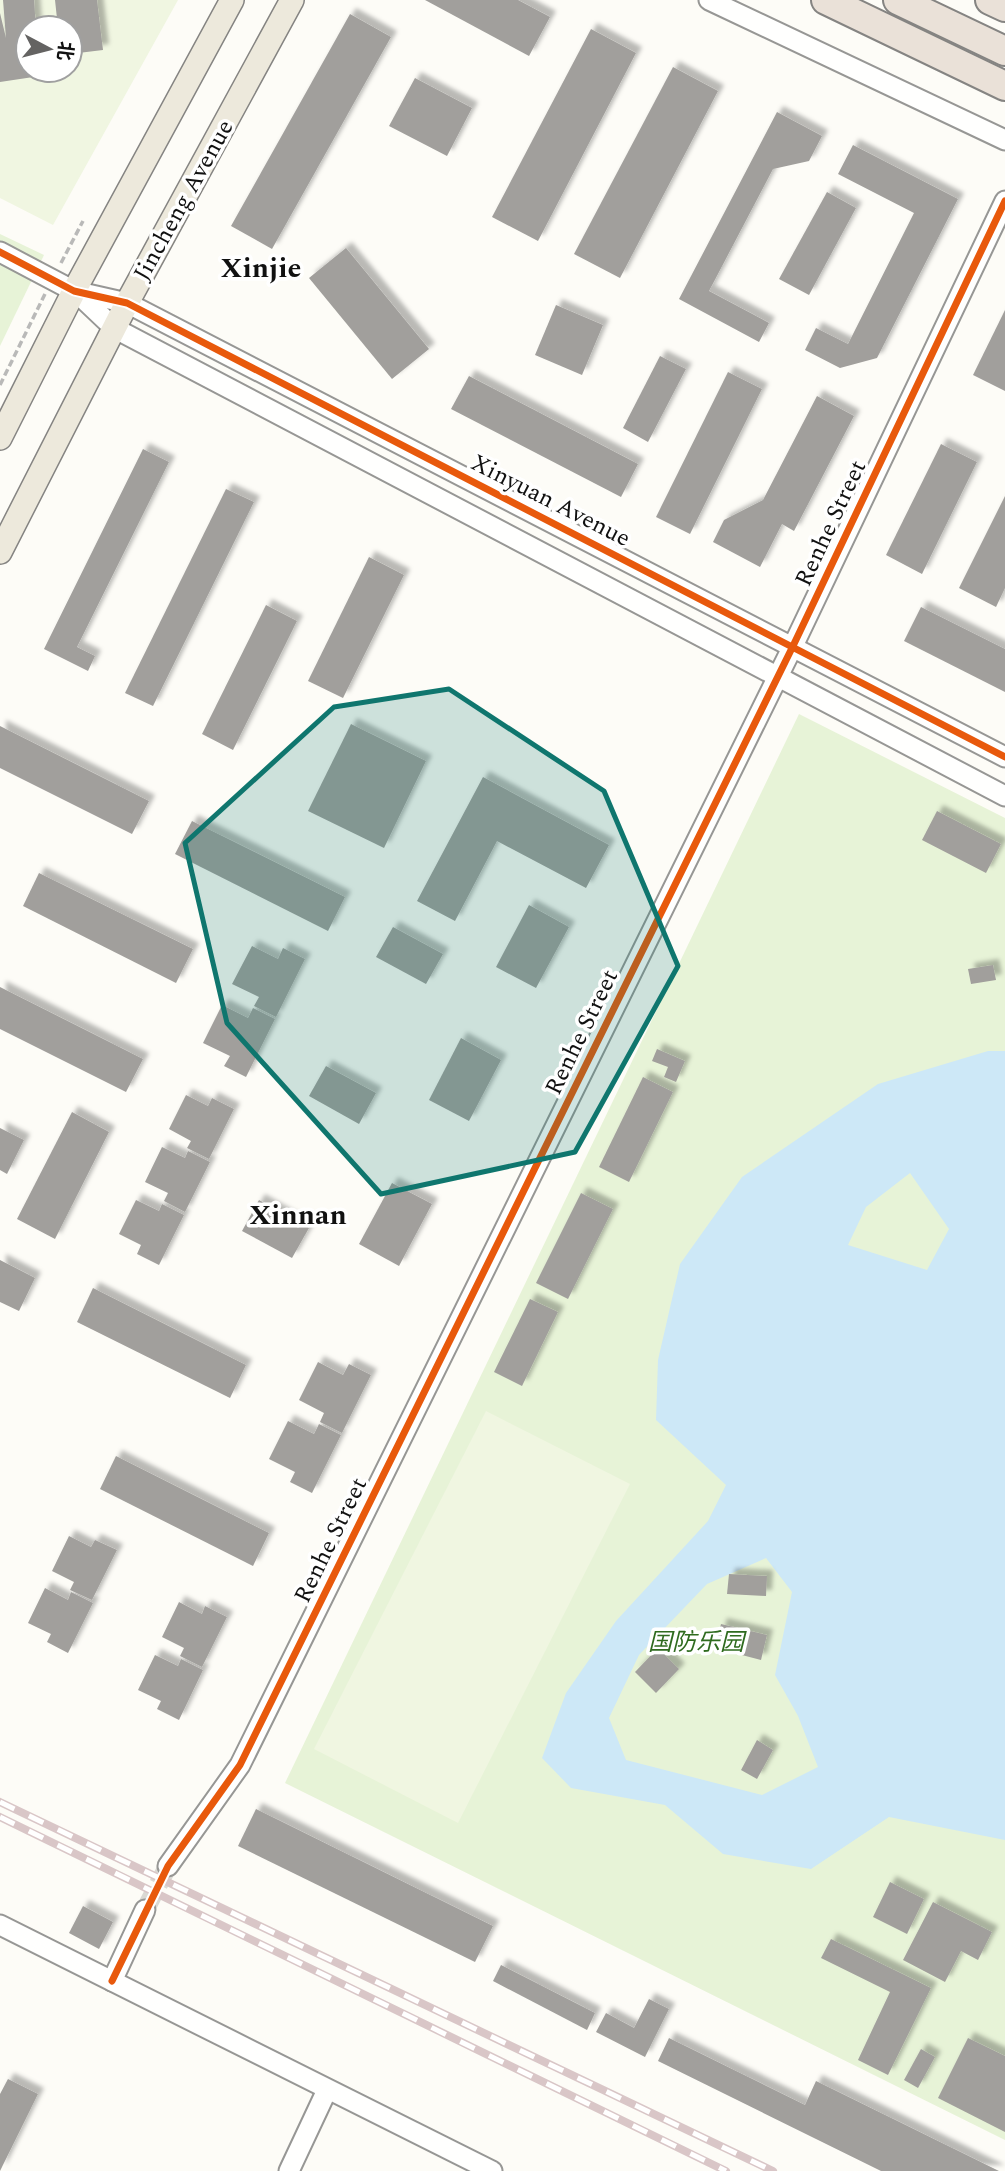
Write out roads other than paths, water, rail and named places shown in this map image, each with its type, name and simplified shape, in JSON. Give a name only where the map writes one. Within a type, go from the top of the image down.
[{"type":"highway","points":[[826,0],[1005,86]]},
{"type":"highway","points":[[898,0],[1005,51]]},
{"type":"highway","points":[[990,0],[1005,7]]},
{"type":"main road","points":[[0,438],[74,290],[232,0]]},
{"type":"main road","name":"Jincheng Avenue","points":[[0,552],[127,303],[292,0]]},
{"type":"street","points":[[709,0],[1005,140]]},
{"type":"street","name":"Renhe Street","points":[[167,1866],[240,1765],[793,646],[1005,201]]},
{"type":"street","points":[[0,252],[74,290]]},
{"type":"street","name":"Xinyuan Avenue","points":[[74,290],[127,303],[1005,757]]},
{"type":"street","name":"Xinyuan Avenue","points":[[74,290],[114,328],[1005,796]]},
{"type":"street","points":[[112,1981],[145,1910]]},
{"type":"street","points":[[0,1925],[492,2171]]},
{"type":"street","points":[[289,2171],[327,2090]]},
{"type":"water","points":[[988,1051],[1005,1051],[1005,1840],[889,1817],[811,1869],[723,1854],[665,1805],[571,1788],[542,1758],[566,1693],[616,1621],[708,1521],[726,1485],[656,1420],[658,1360],[680,1264],[742,1177],[878,1084]],"holes":[[[910,1173],[949,1229],[927,1270],[848,1245],[866,1207]],[[766,1558],[792,1592],[775,1675],[798,1716],[818,1767],[762,1795],[626,1760],[609,1718],[639,1655],[707,1584]]]},
{"type":"tunnel","points":[[145,1910],[168,1866]]},
{"type":"railway","points":[[0,1802],[773,2171]]},
{"type":"railway","points":[[0,1817],[726,2171]]},
{"type":"district","name":"Xinjie","points":[[261,267]]},
{"type":"district","name":"Xinnan","points":[[298,1214]]},
{"type":"park label","name":"国防乐园","points":[[696,1642]]}]
